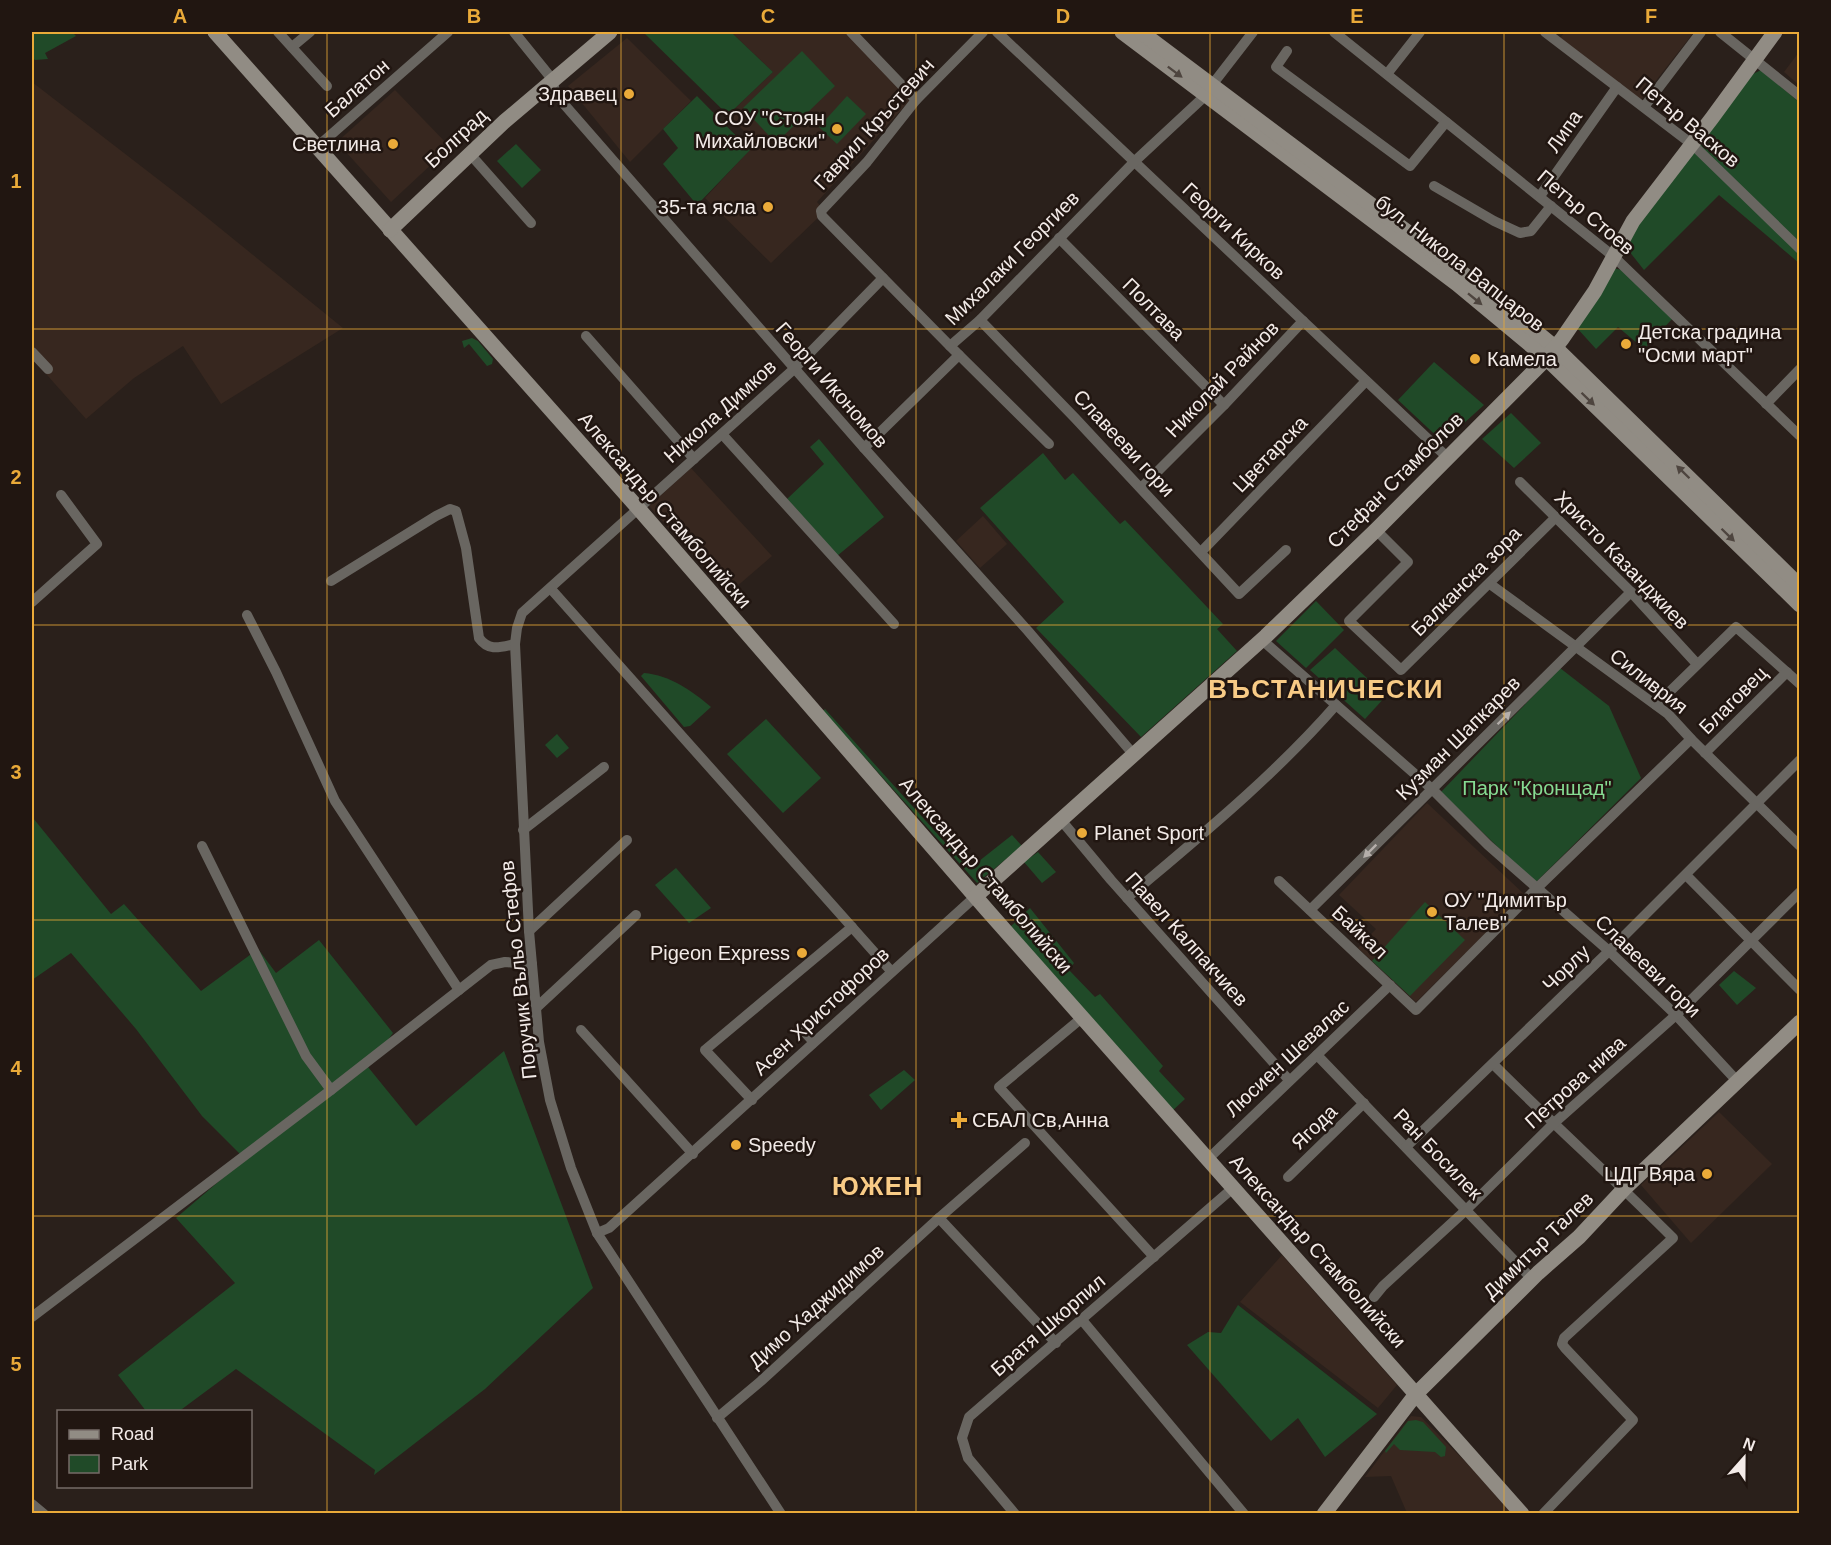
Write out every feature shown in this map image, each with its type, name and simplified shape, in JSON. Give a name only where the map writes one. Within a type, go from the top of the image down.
[{"type":"street","name":"Александър Стамболийски","points":[[215,32],[638,508],[976,896],[1522,1514]]},
{"type":"street","points":[[278,32],[327,86]]},
{"type":"street","points":[[292,47],[310,32]]},
{"type":"street","name":"Балатон","points":[[317,147],[448,32]]},
{"type":"street","name":"Георги Икономов","points":[[514,32],[552,79],[556,95],[794,369],[1028,630],[1134,755]]},
{"type":"street","name":"Болград","points":[[390,230],[552,79],[610,32]]},
{"type":"street","points":[[851,32],[916,100]]},
{"type":"street","name":"Гаврил Кръстевич","points":[[883,279],[822,216],[824,208],[867,162],[916,100],[983,32]]},
{"type":"street","name":"Георги Кирков","points":[[997,32],[1447,457]]},
{"type":"street","name":"бул. Никола Вапцаров","points":[[1122,32],[1209,90],[1489,293],[1800,586]]},
{"type":"street","name":"бул. Никола Вапцаров","points":[[1141,32],[1209,90]]},
{"type":"street","name":"Михалаки Георгиев","points":[[864,448],[959,355],[950,346],[980,320],[1135,161],[1209,90],[1253,32]]},
{"type":"street","name":"Петър Стоев","points":[[1334,32],[1613,256],[1800,436]]},
{"type":"street","points":[[1387,74],[1420,32]]},
{"type":"street","name":"Петър Васков","points":[[1545,32],[1693,145],[1800,249]]},
{"type":"street","points":[[1644,107],[1701,32]]},
{"type":"street","points":[[1720,32],[1800,96]]},
{"type":"street","name":"Стефан Стамболов","points":[[976,896],[1262,640],[1376,530],[1551,353],[1594,291],[1633,221],[1693,145],[1774,32]]},
{"type":"street","points":[[1287,51],[1276,67],[1410,166],[1446,122]]},
{"type":"street","name":"Липа","points":[[1540,196],[1617,87]]},
{"type":"street","points":[[470,154],[531,223]]},
{"type":"street","points":[[1434,186],[1494,221],[1520,233],[1531,231],[1551,206]]},
{"type":"street","name":"Полтава","points":[[1059,238],[1224,405]]},
{"type":"street","points":[[883,279],[950,346]]},
{"type":"street","name":"Никола Димков","points":[[522,613],[794,369],[883,279]]},
{"type":"street","name":"Славееви гори","points":[[980,320],[1239,594],[1286,550]]},
{"type":"street","name":"Николай Райнов","points":[[1141,488],[1303,321]]},
{"type":"street","points":[[586,336],[694,459]]},
{"type":"street","points":[[32,352],[48,369]]},
{"type":"street","name":"бул. Никола Вапцаров","points":[[1551,353],[1800,606]]},
{"type":"street","points":[[959,355],[1049,444]]},
{"type":"street","points":[[1766,404],[1800,369]]},
{"type":"street","name":"Цветарска","points":[[1201,552],[1366,381]]},
{"type":"street","points":[[722,435],[894,624]]},
{"type":"street","name":"Христо Казанджиев","points":[[1520,482],[1631,592],[1697,664]]},
{"type":"street","points":[[32,602],[97,544],[61,495]]},
{"type":"street","points":[[331,580],[436,516],[450,509],[456,511],[466,548],[479,638],[484,645],[490,648],[515,644]]},
{"type":"street","name":"Балканска зора","points":[[1376,530],[1408,562],[1349,621],[1401,670],[1556,517]]},
{"type":"street","name":"Силиврия","points":[[1490,584],[1668,714],[1800,846]]},
{"type":"street","points":[[551,589],[891,971]]},
{"type":"street","name":"Кузман Шапкарев","points":[[1310,910],[1631,592]]},
{"type":"street","name":"Поручик Въльо Стефов","points":[[522,613],[515,644],[523,830],[539,1042],[550,1100],[571,1168],[597,1233],[781,1514]]},
{"type":"street","points":[[247,615],[276,672],[335,801],[459,990]]},
{"type":"street","points":[[1656,705],[1736,627],[1800,684]]},
{"type":"street","name":"Славееви гори","points":[[1262,640],[1432,789],[1478,836],[1536,889],[1609,951],[1676,1015],[1738,1082]]},
{"type":"street","name":"Благовец","points":[[1705,753],[1787,672]]},
{"type":"street","points":[[1127,898],[1211,827],[1316,728],[1336,705]]},
{"type":"street","points":[[1536,889],[1691,739]]},
{"type":"street","name":"Чорлу","points":[[1406,1148],[1609,951],[1800,760]]},
{"type":"street","points":[[523,830],[604,767]]},
{"type":"street","name":"Павел Калпакчиев","points":[[1061,820],[1127,898],[1289,1080]]},
{"type":"street","points":[[529,931],[627,840]]},
{"type":"street","points":[[202,846],[306,1056],[331,1090]]},
{"type":"street","points":[[1686,875],[1800,990]]},
{"type":"street","name":"Байкал","points":[[1279,882],[1416,1010],[1536,889]]},
{"type":"street","name":"Петрова нива","points":[[1374,1297],[1553,1124],[1676,1015],[1800,892]]},
{"type":"street","name":"Асен Христофоров","points":[[597,1233],[609,1228],[693,1154],[891,971],[976,896]]},
{"type":"street","points":[[536,1008],[636,915]]},
{"type":"street","name":"Асен Христофоров","points":[[752,1100],[705,1050],[752,1008],[852,927]]},
{"type":"street","points":[[32,1317],[331,1090],[491,965],[505,962],[532,964]]},
{"type":"street","name":"Люсиен Шевалас","points":[[1208,1159],[1390,985]]},
{"type":"street","points":[[1083,1017],[999,1087],[1154,1257]]},
{"type":"street","name":"Димитър Талев","points":[[1324,1514],[1416,1394],[1532,1279],[1579,1238],[1624,1189],[1800,1022]]},
{"type":"street","points":[[801,1028],[812,1040],[812,1044]]},
{"type":"street","points":[[581,1030],[693,1154]]},
{"type":"street","name":"Ран Босилек","points":[[1317,1055],[1532,1279]]},
{"type":"street","points":[[1493,1064],[1673,1238],[1564,1338],[1562,1344],[1565,1348],[1633,1420],[1543,1514]]},
{"type":"street","name":"Ягода","points":[[1288,1177],[1364,1103]]},
{"type":"street","name":"Димо Хаджидимов","points":[[717,1418],[1025,1143]]},
{"type":"street","name":"Братя Шкорпил","points":[[1015,1514],[968,1458],[962,1438],[969,1417],[1233,1188]]},
{"type":"street","points":[[939,1218],[1056,1343]]},
{"type":"street","points":[[1082,1320],[1244,1514]]},
{"type":"street","points":[[32,1504],[44,1514]]},
{"type":"shaded area","points":[[731,32],[848,32],[913,97],[817,202],[825,211],[771,263],[705,198],[756,143],[728,115],[773,72]]},
{"type":"shaded area","points":[[1565,32],[1694,32],[1640,101],[1560,38]]},
{"type":"shaded area","name":"Здравец","points":[[627,38],[691,101],[630,162],[568,86]]},
{"type":"shaded area","points":[[1799,52],[1799,85],[1784,72]]},
{"type":"shaded area","points":[[32,82],[194,207],[343,328],[221,404],[183,346],[134,378],[86,419],[32,358]]},
{"type":"shaded area","name":"Светлина","points":[[395,90],[450,147],[391,202],[337,142]]},
{"type":"shaded area","points":[[691,468],[772,556],[728,594],[649,506]]},
{"type":"shaded area","points":[[983,516],[1007,544],[980,568],[956,541]]},
{"type":"shaded area","name":"ОУ \"Димитър Талев\"","points":[[1427,803],[1525,895],[1416,1002],[1358,948],[1376,929],[1339,895]]},
{"type":"shaded area","name":"ЦДГ Вяра","points":[[1719,1112],[1772,1164],[1691,1243],[1641,1185]]},
{"type":"shaded area","points":[[1282,1255],[1397,1385],[1378,1408],[1240,1302]]},
{"type":"shaded area","points":[[1411,1416],[1421,1417],[1515,1512],[1407,1513],[1391,1476],[1365,1477]]},
{"type":"green space","points":[[32,32],[72,32],[76,36],[45,53],[48,59],[35,60],[32,57]]},
{"type":"green space","points":[[643,32],[731,32],[773,72],[728,115]]},
{"type":"green space","points":[[802,51],[835,86],[776,143],[743,108]]},
{"type":"green space","points":[[1761,70],[1799,102],[1799,263],[1719,195],[1644,270],[1625,246],[1642,215],[1751,75]]},
{"type":"green space","points":[[697,96],[750,150],[697,205],[663,164],[678,148],[663,129]]},
{"type":"green space","points":[[847,96],[866,114],[837,144],[819,127]]},
{"type":"green space","points":[[516,144],[541,170],[522,188],[497,161]]},
{"type":"green space","points":[[1613,268],[1622,270],[1673,318],[1644,349],[1618,327],[1596,349],[1577,328]]},
{"type":"green space","points":[[472,338],[478,341],[493,359],[492,364],[487,366],[469,344],[464,348],[462,341]]},
{"type":"green space","points":[[1434,362],[1484,405],[1443,442],[1398,400]]},
{"type":"green space","points":[[1511,413],[1541,443],[1514,468],[1482,439]]},
{"type":"green space","points":[[819,439],[884,517],[837,556],[787,499],[824,464],[810,447]]},
{"type":"green space","points":[[1043,453],[1065,480],[1073,473],[1120,524],[1125,520],[1223,624],[1217,629],[1237,651],[1141,737],[1036,628],[1064,602],[980,508]]},
{"type":"green space","points":[[1316,601],[1344,630],[1306,668],[1276,641]]},
{"type":"green space","points":[[1335,648],[1386,696],[1365,719],[1310,670]]},
{"type":"green space","name":"Парк \"Кронщад\"","points":[[1560,668],[1609,706],[1641,778],[1535,883],[1441,792]]},
{"type":"green space","points":[[644,673],[672,680],[711,707],[690,726],[684,727],[641,676]]},
{"type":"green space","points":[[825,709],[969,869],[1012,835],[1022,846],[977,883],[823,711]]},
{"type":"green space","points":[[766,719],[821,778],[783,813],[727,754]]},
{"type":"green space","points":[[557,734],[569,748],[557,758],[545,745]]},
{"type":"green space","points":[[32,819],[111,914],[124,904],[201,991],[258,949],[276,973],[319,940],[393,1033],[368,1067],[416,1126],[504,1051],[593,1288],[485,1389],[374,1475],[375,1470],[236,1369],[181,1410],[145,1410],[118,1375],[235,1283],[176,1218],[245,1159],[202,1116],[136,1029],[71,953],[32,980]]},
{"type":"green space","points":[[1038,852],[1056,872],[1042,883],[1024,862]]},
{"type":"green space","points":[[676,868],[711,908],[689,923],[655,885]]},
{"type":"green space","points":[[1425,902],[1465,940],[1410,996],[1372,961]]},
{"type":"green space","points":[[1030,908],[1074,963],[1069,970],[1095,997],[1100,994],[1163,1066],[1159,1071],[1185,1099],[1171,1112],[1010,927]]},
{"type":"green space","points":[[1734,971],[1756,988],[1737,1005],[1719,985]]},
{"type":"green space","points":[[904,1070],[915,1080],[881,1110],[869,1095]]},
{"type":"green space","points":[[1238,1305],[1377,1414],[1325,1457],[1298,1418],[1271,1441],[1187,1345],[1208,1332],[1221,1333]]},
{"type":"green space","points":[[1408,1421],[1423,1422],[1446,1447],[1445,1456],[1441,1457],[1435,1452],[1400,1450],[1394,1444],[1386,1453],[1385,1451]]},
{"type":"place","name":"Здравец","points":[[629,94]]},
{"type":"place","name":"СОУ \"Стоян Михайловски\"","points":[[837,129]]},
{"type":"place","name":"Светлина","points":[[393,144]]},
{"type":"place","name":"35-та ясла","points":[[768,207]]},
{"type":"place","name":"Детска градина \"Осми март\"","points":[[1626,344]]},
{"type":"place","name":"Камела","points":[[1475,359]]},
{"type":"place","name":"Planet Sport","points":[[1082,833]]},
{"type":"place","name":"ОУ \"Димитър Талев\"","points":[[1432,912]]},
{"type":"place","name":"Pigeon Express","points":[[802,953]]},
{"type":"place","name":"СБАЛ Св,Анна","points":[[959,1120]]},
{"type":"place","name":"Speedy","points":[[736,1145]]},
{"type":"place","name":"ЦДГ Вяра","points":[[1707,1174]]},
{"type":"district","name":"ВЪСТАНИЧЕСКИ","points":[[1326,689]]},
{"type":"district","name":"ЮЖЕН","points":[[878,1186]]}]
